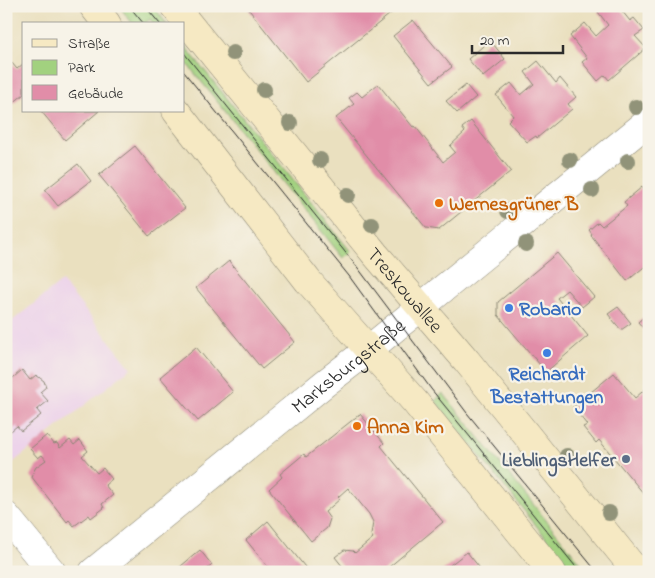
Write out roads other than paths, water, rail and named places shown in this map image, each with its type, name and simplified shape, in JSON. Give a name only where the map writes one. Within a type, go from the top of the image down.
[{"type":"main road","points":[[93,6],[105,22]]},
{"type":"main road","name":"Treskowallee","points":[[174,6],[369,246],[473,368],[637,572]]},
{"type":"main road","points":[[177,112],[308,280],[415,402],[552,572]]},
{"type":"street","name":"Marksburgstraße","points":[[93,572],[649,121]]},
{"type":"street","points":[[6,516],[52,572]]},
{"type":"tram line","points":[[129,6],[142,22]]},
{"type":"tram line","points":[[145,6],[158,22]]},
{"type":"tram line","points":[[185,54],[358,268],[467,413],[597,572]]},
{"type":"tram line","points":[[185,73],[349,276],[431,389],[580,572]]},
{"type":"place","name":"Wernesgrüner B","points":[[439,203]]},
{"type":"place","name":"Robario","points":[[509,308]]},
{"type":"place","name":"Reichardt Bestattungen","points":[[547,353]]},
{"type":"place","name":"Anna Kim","points":[[357,426]]},
{"type":"place","name":"LieblingsHelfer","points":[[626,459]]}]
